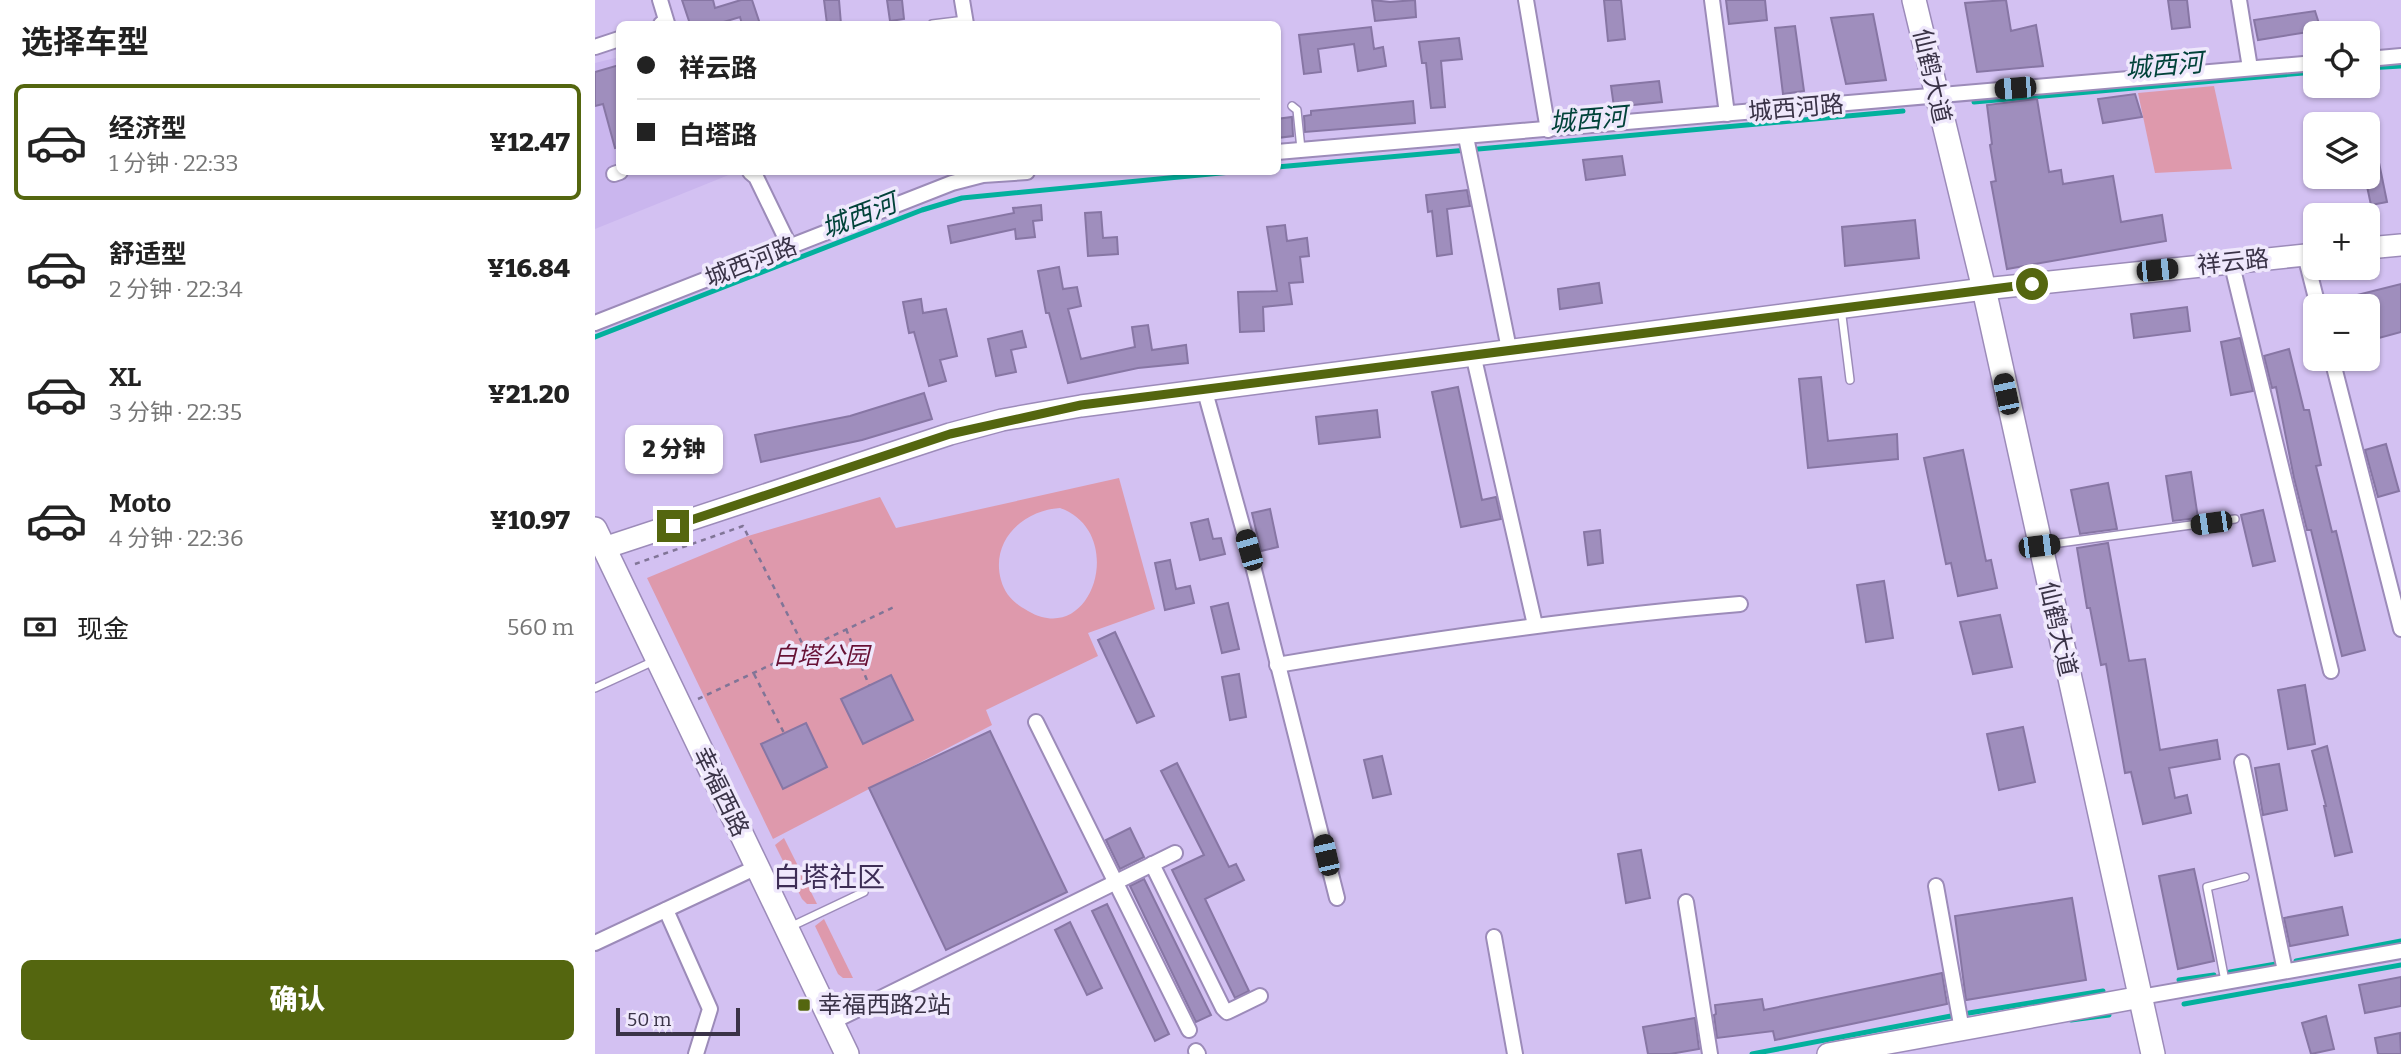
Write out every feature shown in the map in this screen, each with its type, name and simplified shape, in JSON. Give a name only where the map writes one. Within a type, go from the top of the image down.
[{"type":"main road","name":"仙鹤大道","points":[[1914,0],[1984,289],[2153,1054]]},
{"type":"main road","name":"幸福西路","points":[[600,538],[847,1054]]},
{"type":"street","points":[[660,0],[666,21]]},
{"type":"street","points":[[962,0],[966,21]]},
{"type":"street","points":[[1526,0],[1548,130]]},
{"type":"street","points":[[1712,0],[1727,114]]},
{"type":"street","points":[[2239,0],[2250,68]]},
{"type":"street","points":[[595,47],[616,40]]},
{"type":"street","points":[[2380,58],[2401,56]]},
{"type":"street","name":"城西河路","points":[[1281,152],[1468,147],[1548,130],[2303,64]]},
{"type":"street","points":[[1468,147],[1509,349]]},
{"type":"street","points":[[754,175],[790,247]]},
{"type":"street","name":"城西河路","points":[[595,323],[977,175]]},
{"type":"street","points":[[2380,247],[2401,245]]},
{"type":"street","name":"祥云路","points":[[600,538],[950,434],[1081,405],[1984,289],[2303,255]]},
{"type":"street","points":[[2231,261],[2331,671]]},
{"type":"street","points":[[1473,354],[1535,625]]},
{"type":"street","points":[[2335,371],[2401,629]]},
{"type":"street","points":[[1204,388],[1249,550],[1337,898]]},
{"type":"street","points":[[1277,665],[1535,625],[1740,604]]},
{"type":"street","points":[[1036,722],[1189,1030]]},
{"type":"street","points":[[2242,762],[2285,971]]},
{"type":"street","points":[[832,1022],[1175,853]]},
{"type":"street","points":[[1152,864],[1223,1008],[1227,1012],[1260,996]]},
{"type":"street","points":[[595,943],[757,867]]},
{"type":"street","points":[[1936,886],[1962,1030]]},
{"type":"street","points":[[1686,902],[1710,1054]]},
{"type":"street","points":[[666,910],[710,1009],[696,1054]]},
{"type":"street","points":[[1494,937],[1515,1054]]},
{"type":"street","points":[[1828,1054],[2401,951]]},
{"type":"lane","points":[[1292,106],[1297,110],[1301,150]]},
{"type":"lane","points":[[1841,308],[1850,380]]},
{"type":"lane","points":[[2039,546],[2235,519]]},
{"type":"lane","points":[[595,688],[657,659]]},
{"type":"lane","points":[[2226,982],[2207,887],[2245,877]]},
{"type":"lane","points":[[786,929],[864,892]]},
{"type":"path","points":[[633,564],[743,526],[804,649]]},
{"type":"path","points":[[698,699],[894,607]]},
{"type":"path","points":[[846,629],[869,685]]},
{"type":"path","points":[[754,673],[784,733]]},
{"type":"shaded area","points":[[616,58],[616,175],[729,175],[595,229],[595,63]]},
{"type":"green space","points":[[2214,86],[2232,169],[2155,173],[2138,93]]},
{"type":"green space","name":"白塔公园","points":[[1119,478],[1155,609],[1088,633],[1098,656],[986,710],[992,725],[773,839],[647,578],[748,536],[880,497],[896,528]],"holes":[[[1060,508],[1081,521],[1093,540],[1097,561],[1094,583],[1085,601],[1070,614],[1051,618],[1028,611],[1011,598],[1001,580],[999,566],[1005,540],[1023,521],[1047,510]]]},
{"type":"green space","points":[[784,838],[817,904],[807,904],[802,899],[775,845]]},
{"type":"green space","points":[[824,919],[853,978],[843,978],[838,974],[815,926]]},
{"type":"building","points":[[682,0],[713,0],[715,8],[741,0],[752,0],[759,21],[741,21],[740,17],[727,21],[689,21]]},
{"type":"building","points":[[824,0],[839,0],[841,21],[827,21]]},
{"type":"building","points":[[887,0],[902,0],[904,19],[890,21]]},
{"type":"building","points":[[1372,0],[1415,0],[1416,17],[1375,21]]},
{"type":"building","points":[[1604,0],[1621,0],[1625,39],[1608,41]]},
{"type":"building","points":[[1726,0],[1765,0],[1767,20],[1729,24]]},
{"type":"building","points":[[2006,0],[2011,31],[2036,25],[2043,66],[1977,72],[1965,3]]},
{"type":"building","points":[[2168,0],[2187,0],[2190,27],[2172,29]]},
{"type":"building","points":[[2315,11],[2318,21],[2303,21],[2303,33],[2258,40],[2254,20]]},
{"type":"building","points":[[1873,14],[1886,80],[1846,84],[1831,18]]},
{"type":"building","points":[[1795,26],[1804,91],[1783,94],[1775,28]]},
{"type":"building","points":[[1371,27],[1374,49],[1383,47],[1386,66],[1358,71],[1354,44],[1318,49],[1321,72],[1304,74],[1299,35]]},
{"type":"building","points":[[1459,38],[1462,59],[1441,61],[1445,107],[1431,108],[1426,63],[1422,63],[1419,42]]},
{"type":"building","points":[[616,66],[616,148],[603,104],[595,106],[595,72]]},
{"type":"building","points":[[1659,81],[1662,102],[1614,107],[1611,86]]},
{"type":"building","points":[[2135,94],[2142,117],[2103,123],[2098,99]]},
{"type":"building","points":[[2037,99],[2049,172],[2061,170],[2063,184],[2113,176],[2121,222],[2162,215],[2166,241],[2007,269],[1991,182],[1996,181],[1987,105]]},
{"type":"building","points":[[1413,101],[1415,123],[1305,132],[1304,116],[1311,115],[1311,111]]},
{"type":"building","points":[[1292,117],[1293,136],[1281,138],[1281,118]]},
{"type":"building","points":[[1622,156],[1625,175],[1586,180],[1583,160]]},
{"type":"building","points":[[2380,168],[2387,202],[2371,203],[2368,189],[2380,189]]},
{"type":"building","points":[[1467,190],[1470,206],[1447,209],[1452,254],[1437,256],[1432,211],[1428,212],[1426,195]]},
{"type":"building","points":[[1041,205],[1042,220],[1033,221],[1035,237],[1016,239],[1015,229],[951,243],[948,226],[1014,213],[1013,208]]},
{"type":"building","points":[[1101,212],[1103,238],[1117,237],[1118,254],[1088,256],[1085,213]]},
{"type":"building","points":[[1915,220],[1919,258],[1845,266],[1842,227]]},
{"type":"building","points":[[1285,225],[1287,241],[1307,238],[1309,256],[1300,257],[1303,282],[1289,283],[1292,304],[1263,307],[1264,331],[1240,332],[1238,292],[1277,291],[1267,227]]},
{"type":"building","points":[[1059,267],[1063,289],[1077,287],[1081,306],[1068,309],[1081,359],[1135,347],[1132,327],[1148,325],[1152,350],[1186,345],[1188,363],[1138,368],[1068,383],[1049,313],[1046,313],[1038,271]]},
{"type":"building","points":[[1599,283],[1602,303],[1560,309],[1558,289]]},
{"type":"building","points":[[2401,284],[2401,332],[2380,338],[2380,294],[2361,294]]},
{"type":"building","points":[[921,299],[923,313],[946,309],[957,356],[940,360],[946,381],[929,386],[914,332],[909,333],[903,302]]},
{"type":"building","points":[[2187,307],[2190,331],[2134,338],[2131,314]]},
{"type":"building","points":[[1022,331],[1026,347],[1011,350],[1016,372],[996,376],[988,339]]},
{"type":"building","points":[[2240,338],[2253,391],[2231,395],[2221,342]]},
{"type":"building","points":[[2289,349],[2304,410],[2309,410],[2321,465],[2316,466],[2332,532],[2336,531],[2365,650],[2342,656],[2311,530],[2307,530],[2294,478],[2276,387],[2272,388],[2264,356]]},
{"type":"building","points":[[1821,377],[1828,441],[1897,434],[1898,459],[1808,468],[1799,379]]},
{"type":"building","points":[[1458,387],[1482,500],[1496,497],[1501,519],[1461,527],[1432,392]]},
{"type":"building","points":[[924,393],[932,419],[862,440],[761,462],[755,435],[850,416]]},
{"type":"building","points":[[1377,410],[1380,437],[1319,444],[1316,417]]},
{"type":"building","points":[[2386,444],[2399,491],[2378,497],[2365,450]]},
{"type":"building","points":[[1963,450],[1986,561],[1991,560],[1997,588],[1958,596],[1951,563],[1946,564],[1924,458]]},
{"type":"building","points":[[2191,472],[2198,518],[2173,521],[2166,476]]},
{"type":"building","points":[[2108,483],[2117,529],[2080,534],[2071,490]]},
{"type":"building","points":[[1270,509],[1278,547],[1261,551],[1252,513]]},
{"type":"building","points":[[2263,510],[2275,561],[2253,566],[2241,515]]},
{"type":"building","points":[[1208,519],[1213,539],[1221,538],[1225,554],[1200,560],[1191,523]]},
{"type":"building","points":[[1600,530],[1603,563],[1588,565],[1584,532]]},
{"type":"building","points":[[2108,543],[2129,661],[2145,659],[2160,750],[2217,740],[2220,759],[2169,768],[2175,798],[2187,795],[2191,813],[2143,824],[2131,772],[2125,773],[2106,664],[2101,665],[2090,608],[2087,608],[2077,548]]},
{"type":"building","points":[[1170,560],[1176,589],[1190,586],[1194,603],[1165,610],[1155,563]]},
{"type":"building","points":[[1884,581],[1893,638],[1866,642],[1857,585]]},
{"type":"building","points":[[1228,603],[1239,649],[1222,653],[1211,607]]},
{"type":"building","points":[[2000,615],[2012,667],[1973,674],[1960,622]]},
{"type":"building","points":[[1115,632],[1154,716],[1137,723],[1098,640]]},
{"type":"building","points":[[1239,674],[1246,717],[1230,720],[1222,677]]},
{"type":"building","points":[[891,675],[913,720],[863,744],[841,699]]},
{"type":"building","points":[[2305,685],[2315,744],[2288,749],[2278,690]]},
{"type":"building","points":[[806,723],[827,767],[783,789],[761,744]]},
{"type":"building","points":[[2023,727],[2035,782],[1999,790],[1987,734]]},
{"type":"building","points":[[990,731],[1067,892],[946,950],[869,788]]},
{"type":"building","points":[[2327,746],[2352,852],[2335,856],[2312,751]]},
{"type":"building","points":[[1382,756],[1391,794],[1373,798],[1364,760]]},
{"type":"building","points":[[1177,763],[1229,867],[1236,864],[1244,880],[1205,899],[1249,991],[1235,998],[1172,870],[1204,855],[1161,771]]},
{"type":"building","points":[[2279,764],[2287,810],[2263,815],[2255,768]]},
{"type":"building","points":[[1130,828],[1144,857],[1120,869],[1106,840]]},
{"type":"building","points":[[1641,850],[1650,898],[1626,903],[1618,854]]},
{"type":"building","points":[[2194,869],[2214,961],[2178,969],[2159,876]]},
{"type":"building","points":[[1144,879],[1211,1015],[1196,1022],[1130,886]]},
{"type":"building","points":[[2072,898],[2086,980],[1966,1000],[1955,916]]},
{"type":"building","points":[[1107,904],[1169,1034],[1155,1041],[1092,911]]},
{"type":"building","points":[[2342,907],[2348,935],[2290,946],[2284,918]]},
{"type":"building","points":[[1070,922],[1102,988],[1087,995],[1055,930]]},
{"type":"building","points":[[1942,973],[1947,1004],[1775,1040],[1773,1031],[1717,1038],[1715,1005],[1762,999],[1764,1010]]},
{"type":"building","points":[[2401,977],[2401,1006],[2365,1013],[2359,985]]},
{"type":"building","points":[[2326,1016],[2334,1049],[2311,1054],[2302,1023]]},
{"type":"building","points":[[1695,1018],[1699,1049],[1670,1054],[1648,1054],[1643,1027]]},
{"type":"building","points":[[2400,1033],[2401,1054],[2378,1054],[2375,1038]]},
{"type":"waterway","name":"城西河","points":[[2380,67],[2401,66]]},
{"type":"waterway","name":"城西河","points":[[1974,102],[2303,73]]},
{"type":"waterway","name":"城西河","points":[[1281,167],[1903,111]]},
{"type":"waterway","name":"城西河","points":[[595,337],[922,210],[962,198],[1200,175]]},
{"type":"waterway","points":[[2296,961],[2401,941]]},
{"type":"waterway","points":[[2230,972],[2276,964]]},
{"type":"waterway","points":[[2184,1004],[2401,965]]},
{"type":"waterway","points":[[2179,980],[2214,975]]},
{"type":"waterway","points":[[1969,1013],[2103,991]]},
{"type":"waterway","points":[[2071,1020],[2109,1015]]},
{"type":"waterway","points":[[1752,1054],[1951,1016]]},
{"type":"place","name":"幸福西路2站","points":[[804,1005]]},
{"type":"district","name":"白塔社区","points":[[829,877]]},
{"type":"route","points":[[673,526],[950,434],[1002,420],[1081,405],[2032,284]]}]
